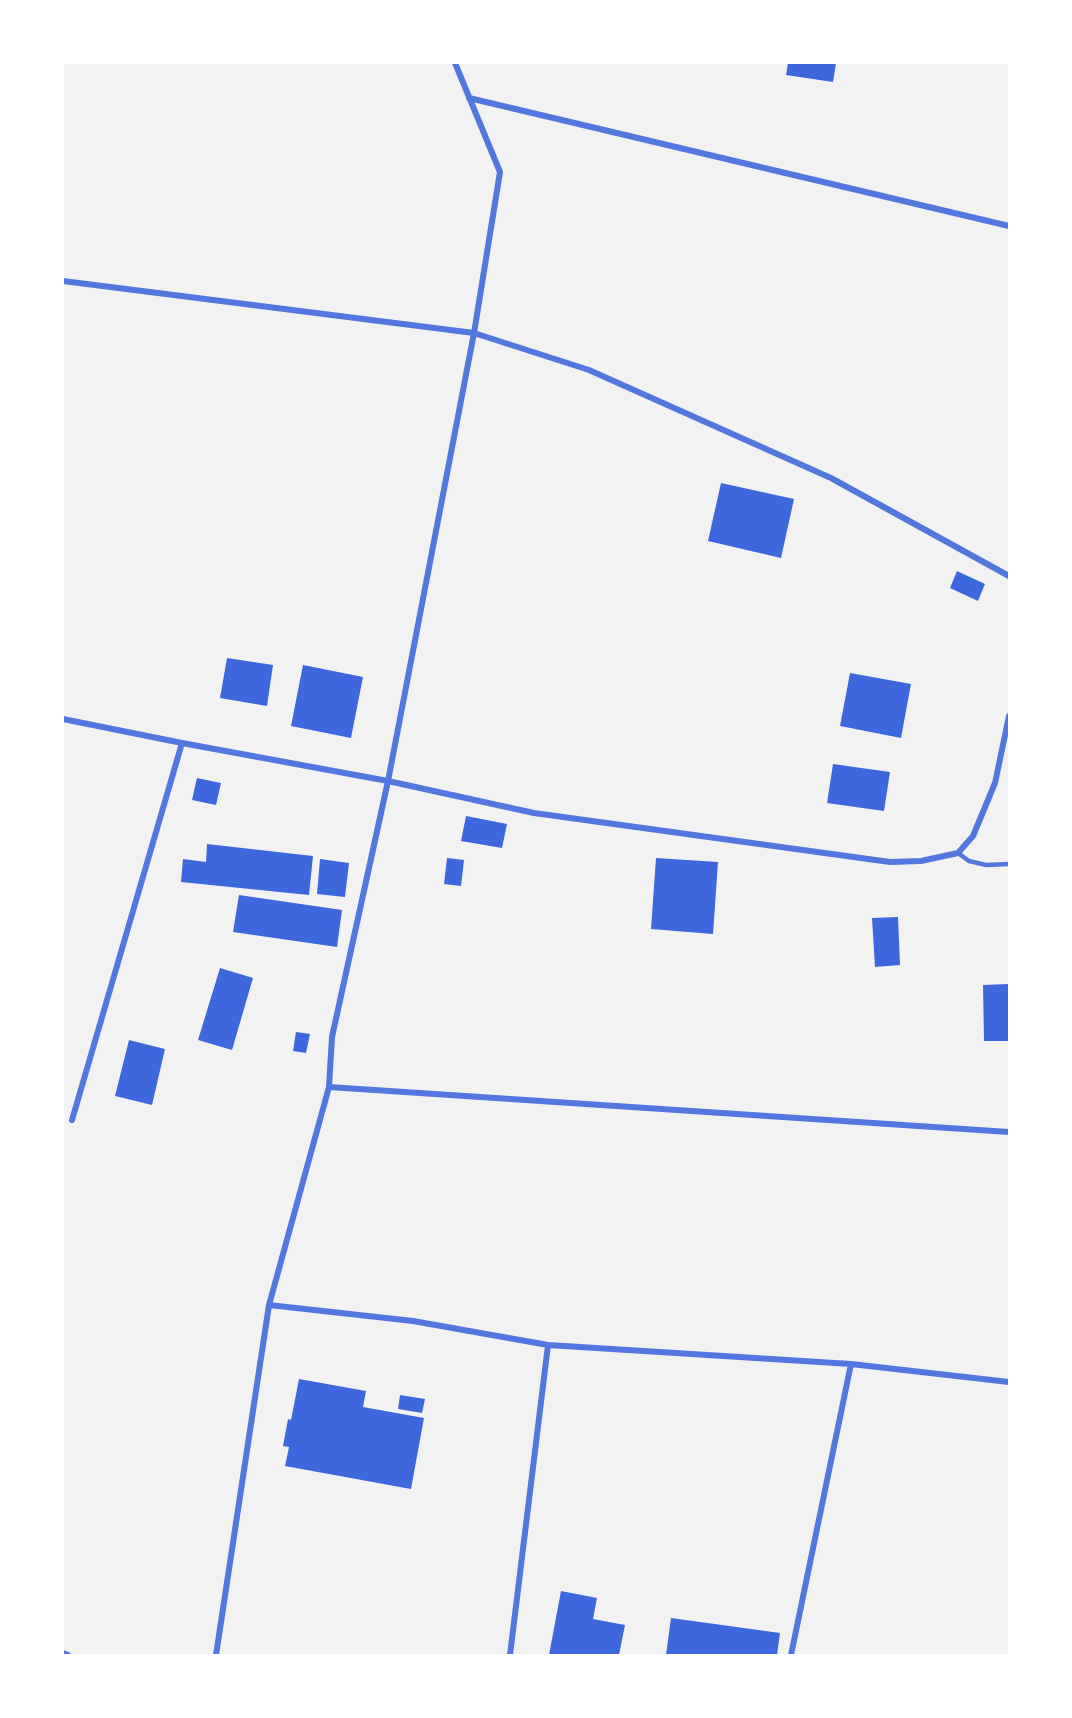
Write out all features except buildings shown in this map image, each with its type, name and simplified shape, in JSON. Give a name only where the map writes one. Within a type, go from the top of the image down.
[{"type":"street","points":[[216,1655],[269,1305],[329,1087],[332,1037],[388,781],[474,333],[500,172],[455,63]]},
{"type":"street","points":[[469,98],[1009,226]]},
{"type":"street","points":[[63,281],[474,333],[589,370],[831,478],[1009,576]]},
{"type":"street","points":[[63,719],[182,744],[388,781],[534,813],[890,862],[921,861],[958,853],[973,836],[995,783],[1009,716]]},
{"type":"street","points":[[72,1120],[182,744]]},
{"type":"street","points":[[329,1087],[1009,1132]]},
{"type":"street","points":[[269,1305],[413,1321],[548,1345],[851,1364],[1009,1382]]},
{"type":"street","points":[[510,1655],[548,1345]]},
{"type":"street","points":[[791,1655],[851,1364]]},
{"type":"street","points":[[63,1653],[68,1655]]},
{"type":"lane","points":[[958,853],[969,861],[986,865],[1009,864]]}]
